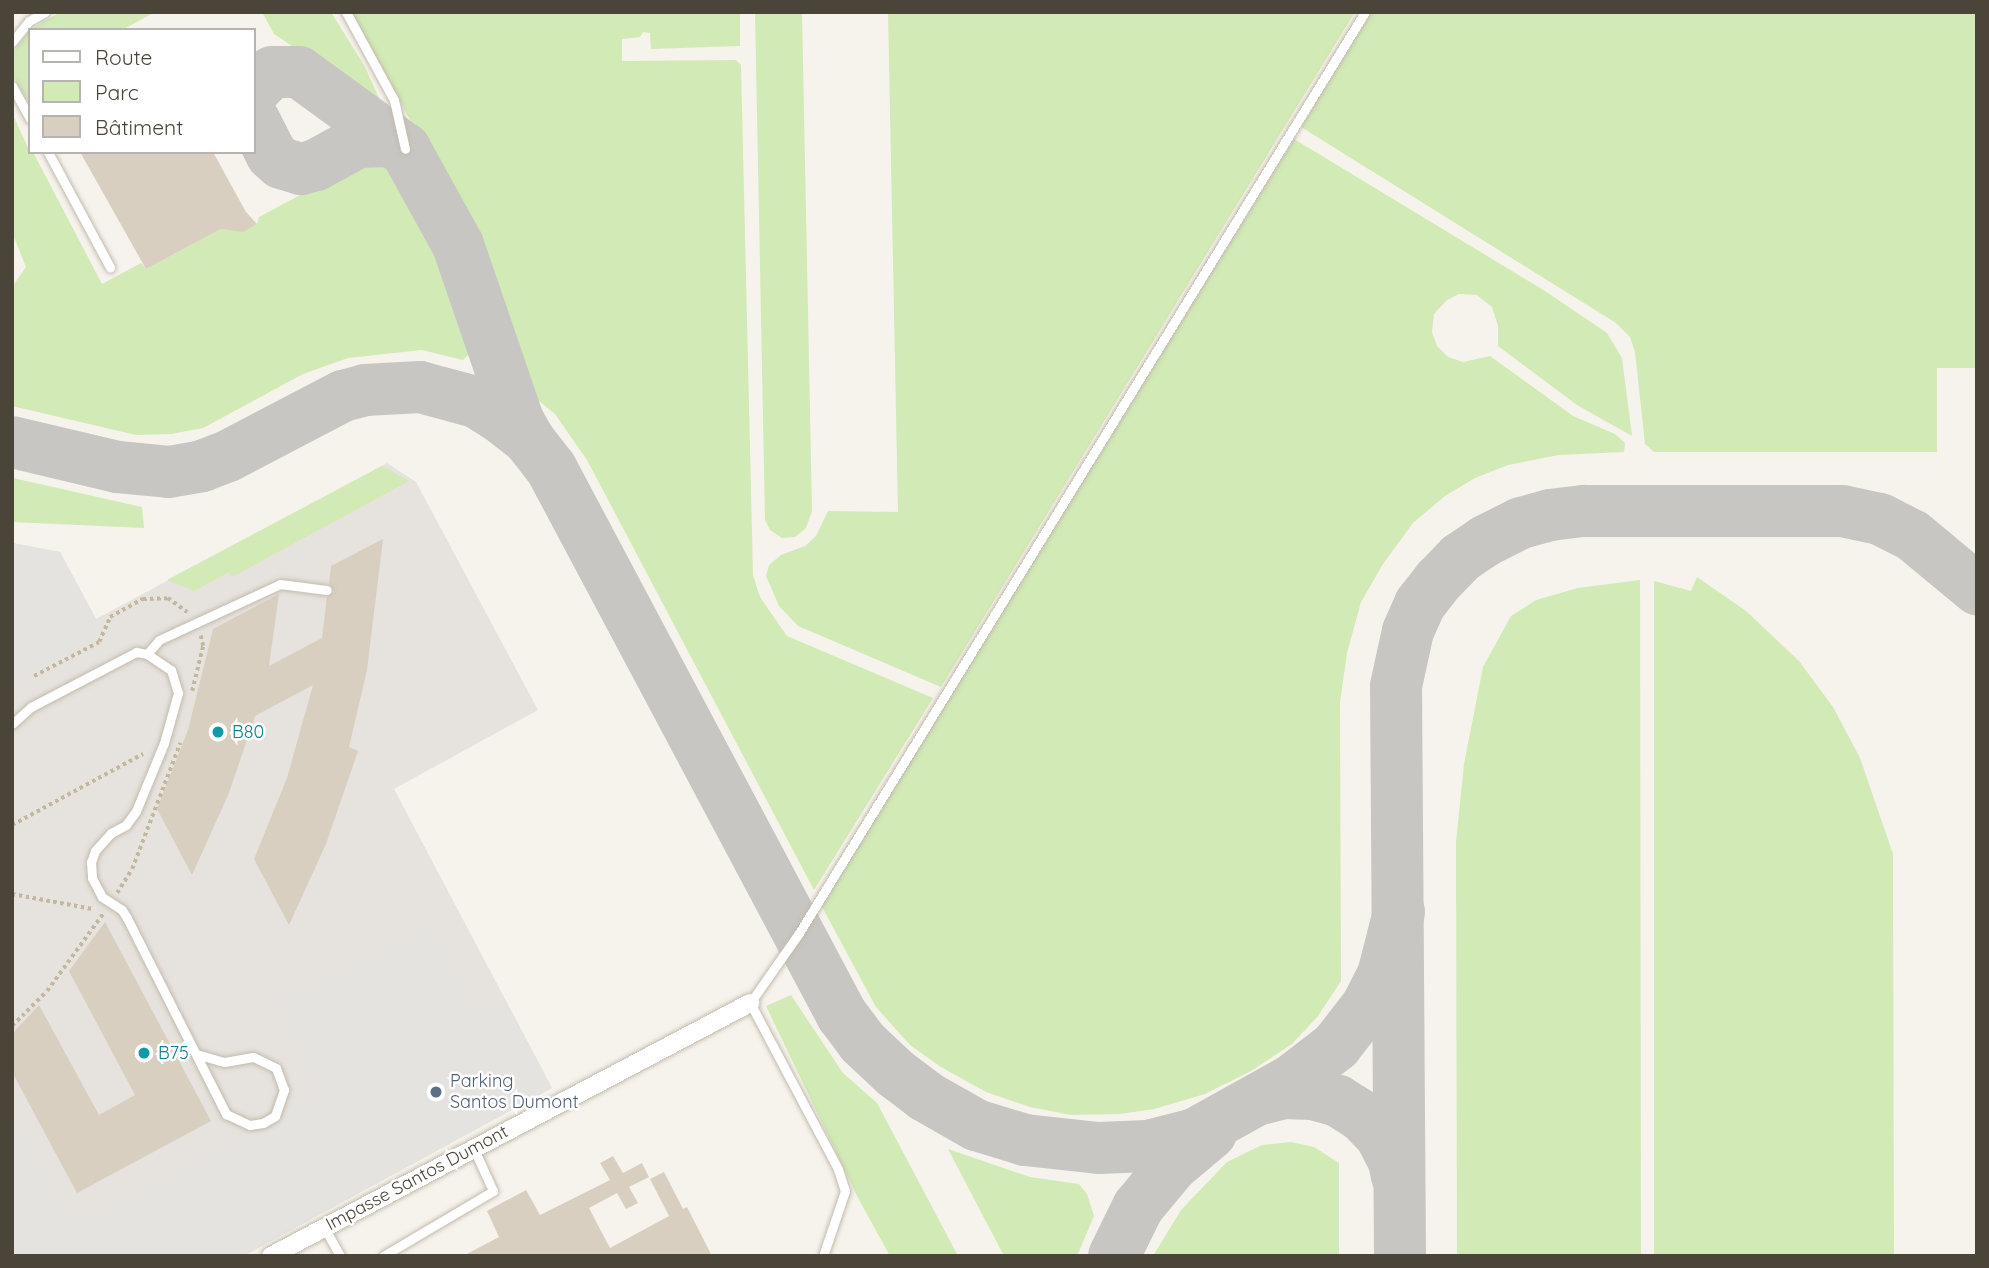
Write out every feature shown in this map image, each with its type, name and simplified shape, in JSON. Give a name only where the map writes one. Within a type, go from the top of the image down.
[{"type":"street","name":"Impasse Santos Dumont","points":[[271,1256],[750,1003]]},
{"type":"lane","points":[[12,42],[30,20],[45,12]]},
{"type":"lane","points":[[346,12],[394,100],[405,149]]},
{"type":"lane","points":[[823,1256],[845,1191],[838,1169],[750,1003],[799,933],[1365,12]]},
{"type":"lane","points":[[12,86],[28,115]]},
{"type":"lane","points":[[49,154],[110,267]]},
{"type":"lane","points":[[147,654],[159,640],[280,584],[327,590]]},
{"type":"lane","points":[[12,724],[32,706],[136,652],[147,654],[171,670],[177,681],[176,710],[136,811],[126,825],[102,841],[91,862],[96,887],[127,918],[199,1055],[226,1114],[250,1125],[262,1123],[275,1116],[284,1090],[276,1068],[253,1057],[223,1062],[199,1055]]},
{"type":"lane","points":[[383,1256],[493,1191],[474,1149]]},
{"type":"lane","points":[[324,1227],[340,1256]]},
{"type":"path","points":[[34,676],[99,642],[110,617],[143,599],[168,598],[187,611],[203,646],[189,700]]},
{"type":"path","points":[[12,825],[182,734],[178,752],[132,869],[111,904]]},
{"type":"path","points":[[12,894],[105,911],[47,991],[13,1025]]},
{"type":"shaded area","points":[[387,463],[416,482],[538,710],[394,789],[552,1088],[244,1256],[12,1256],[12,543],[60,552],[96,619]]},
{"type":"shaded area","points":[[12,543],[60,552],[96,619],[92,641],[12,684]]},
{"type":"shaded area","name":"Parking Santos Dumont","points":[[429,932],[475,1018],[506,1001],[552,1088],[238,1256],[12,1256],[12,1124],[66,1224],[79,1228],[328,1096],[281,1004]]},
{"type":"green space","points":[[60,12],[155,12],[126,28],[33,28]]},
{"type":"green space","points":[[262,12],[331,12],[365,67],[382,105],[274,34]]},
{"type":"green space","points":[[351,12],[740,12],[740,46],[651,49],[650,33],[643,32],[640,37],[622,39],[622,61],[736,60],[741,65],[753,575],[760,597],[787,636],[933,698],[814,890],[587,460],[555,414],[529,393],[470,230]]},
{"type":"green space","points":[[755,12],[802,12],[812,511],[806,528],[795,537],[782,538],[770,530],[765,520]]},
{"type":"green space","points":[[888,12],[1355,12],[941,687],[798,626],[779,606],[766,576],[769,565],[781,555],[805,546],[816,536],[828,511],[898,512]]},
{"type":"green space","points":[[1372,12],[1977,12],[1977,368],[1937,368],[1937,452],[1654,452],[1645,444],[1635,352],[1630,337],[1616,323],[1301,127]]},
{"type":"green space","points":[[28,33],[28,102],[14,78],[12,53]]},
{"type":"green space","points":[[12,113],[28,148],[28,154],[34,154],[102,284],[141,263],[146,269],[221,229],[243,231],[257,224],[259,217],[364,161],[382,159],[393,166],[402,179],[440,253],[473,350],[463,360],[422,350],[348,358],[303,374],[203,428],[171,434],[136,435],[12,406],[12,287],[26,267],[12,232]]},
{"type":"green space","points":[[1294,139],[1545,291],[1607,333],[1622,358],[1632,436],[1577,405],[1498,346],[1498,326],[1492,307],[1477,295],[1459,294],[1447,300],[1434,314],[1432,332],[1437,346],[1448,357],[1463,362],[1490,356],[1573,416],[1615,434],[1625,443],[1624,452],[1559,455],[1508,465],[1475,478],[1445,496],[1413,523],[1383,564],[1361,602],[1347,653],[1340,702],[1341,981],[1318,1016],[1292,1044],[1251,1071],[1205,1094],[1154,1109],[1120,1114],[1071,1115],[1030,1107],[986,1092],[941,1067],[910,1045],[876,1007],[821,905]]},
{"type":"green space","points":[[382,466],[409,481],[232,577],[229,572],[194,591],[167,580]]},
{"type":"green space","points":[[13,478],[142,507],[144,528],[12,522]]},
{"type":"green space","points":[[1697,577],[1746,611],[1799,661],[1833,707],[1860,758],[1893,854],[1894,1256],[1654,1256],[1654,581],[1691,591]]},
{"type":"green space","points":[[1640,580],[1641,1256],[1457,1256],[1456,842],[1464,764],[1483,667],[1511,616],[1536,600],[1578,588]]},
{"type":"green space","points":[[791,995],[843,1073],[877,1103],[958,1256],[890,1256],[858,1198],[766,1006]]},
{"type":"green space","points":[[1291,1142],[1314,1147],[1339,1163],[1339,1256],[1153,1256],[1181,1210],[1227,1162],[1262,1145]]},
{"type":"green space","points":[[948,1149],[1030,1177],[1079,1184],[1087,1194],[1094,1216],[1077,1256],[1004,1256]]},
{"type":"building","points":[[81,154],[214,154],[246,212],[257,224],[243,232],[221,229],[146,269]]},
{"type":"building","name":"B80","points":[[383,539],[367,670],[349,747],[358,751],[326,844],[289,925],[254,859],[287,778],[313,685],[255,716],[229,793],[192,875],[157,809],[188,730],[213,629],[279,594],[269,666],[322,638],[327,597],[334,592],[329,583],[331,566]]},
{"type":"building","name":"B75","points":[[105,922],[211,1121],[77,1193],[12,1072],[12,1034],[39,1005],[99,1115],[135,1095],[69,971]]},
{"type":"building","points":[[613,1156],[623,1173],[642,1163],[649,1177],[629,1187],[638,1203],[626,1209],[617,1193],[589,1208],[610,1248],[669,1216],[650,1179],[664,1172],[683,1209],[687,1207],[712,1256],[463,1256],[499,1237],[487,1211],[526,1190],[540,1215],[610,1180],[600,1163]]},
{"type":"taxiway","points":[[256,88],[272,72],[299,72],[405,149],[458,245],[518,420],[529,440]]},
{"type":"taxiway","points":[[256,124],[272,155],[281,163],[301,169],[316,165],[358,142],[388,141],[405,149]]},
{"type":"taxiway","points":[[12,442],[118,467],[169,472],[202,466],[228,456],[343,396],[365,390],[420,387],[476,402],[500,417],[529,440],[551,468],[842,1015],[862,1042],[895,1073],[925,1096],[976,1125],[1025,1140],[1099,1148],[1148,1146],[1195,1134],[1292,1080],[1336,1046],[1367,1006],[1383,975],[1399,912]]},
{"type":"taxiway","points":[[1400,1256],[1396,686],[1408,631],[1420,604],[1439,580],[1460,558],[1485,541],[1521,523],[1550,515],[1585,511],[1842,511],[1880,519],[1912,535],[1977,589]]},
{"type":"taxiway","points":[[1261,1099],[1284,1093],[1312,1094],[1338,1101],[1362,1116],[1381,1136],[1394,1161],[1397,1176]]},
{"type":"taxiway","points":[[1114,1256],[1138,1207],[1172,1166],[1211,1133]]},
{"type":"place","name":"B80","points":[[218,732]]},
{"type":"place","name":"B75","points":[[144,1053]]},
{"type":"place","name":"Parking Santos Dumont","points":[[436,1092]]}]
